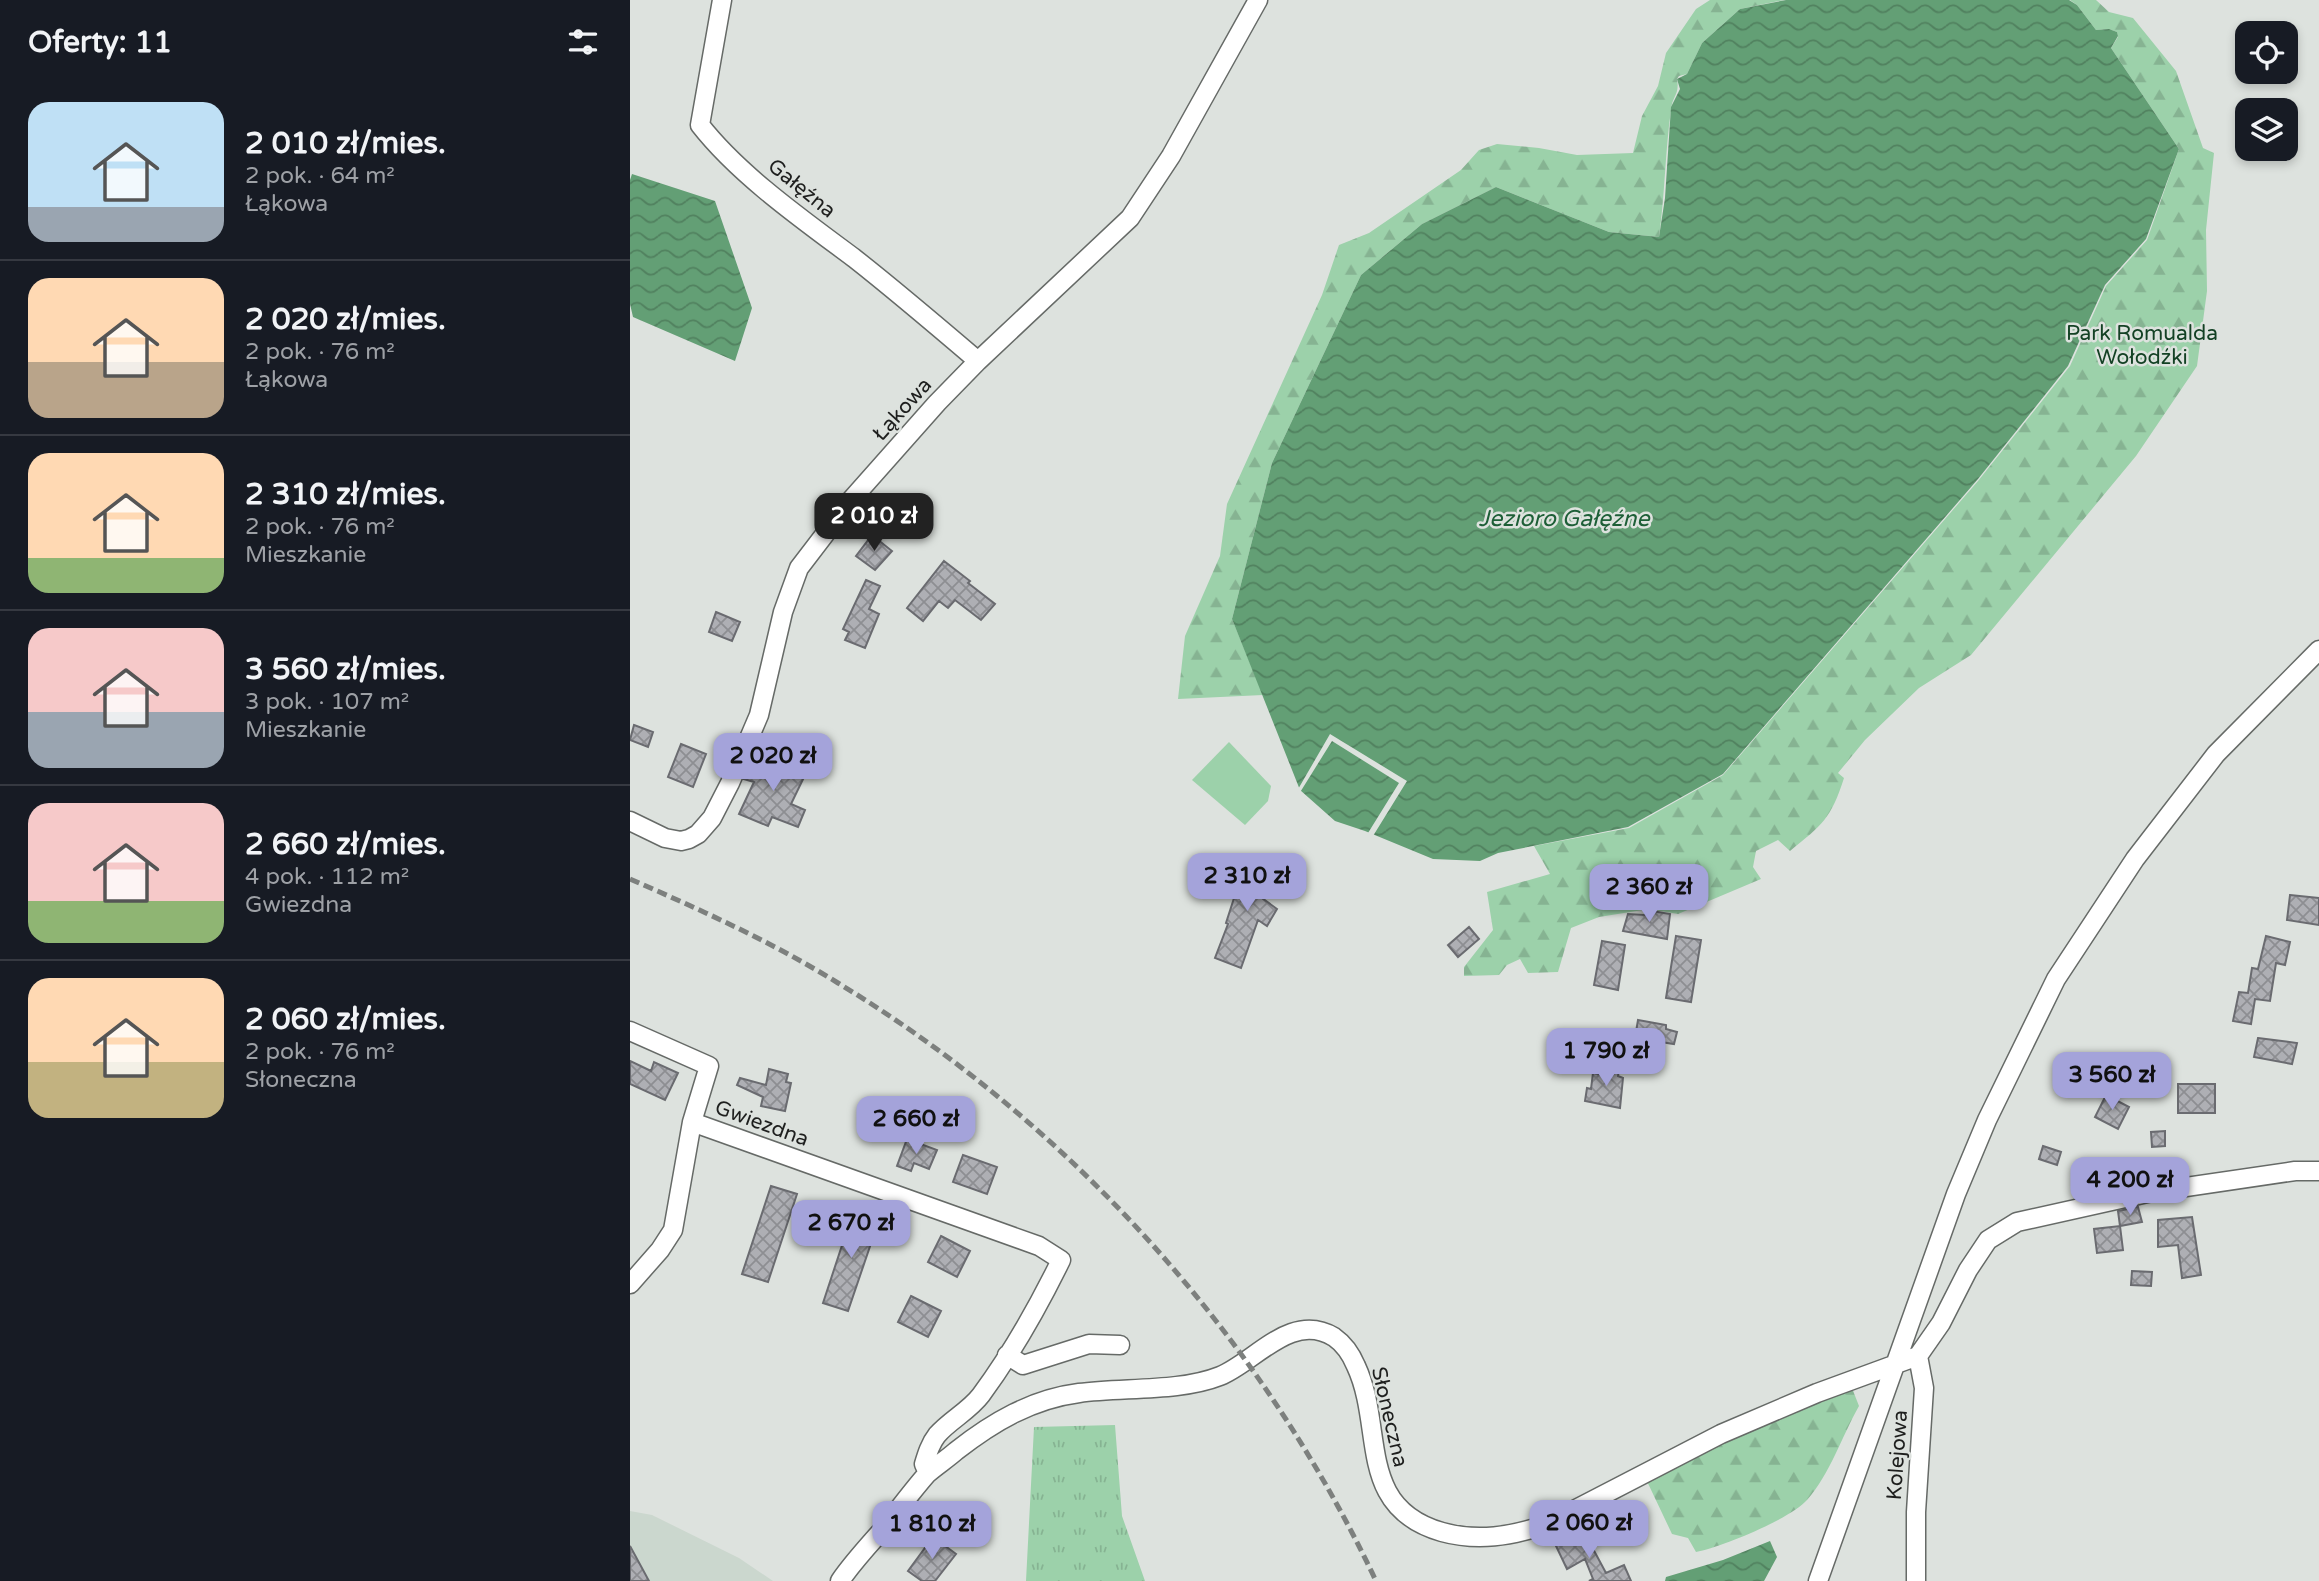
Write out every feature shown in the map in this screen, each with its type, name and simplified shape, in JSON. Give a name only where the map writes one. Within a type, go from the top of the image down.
[{"type":"street","name":"Gałęźna","points":[[722,0],[700,125],[717,147],[797,215],[887,284],[978,361]]},
{"type":"street","name":"Łąkowa","points":[[630,821],[665,838],[681,841],[698,834],[712,818],[759,715],[783,612],[799,568],[851,500],[937,403],[1130,218],[1171,156],[1258,0]]},
{"type":"street","points":[[1818,1581],[1961,1181],[1986,1120],[2056,979],[2135,859],[2216,754],[2319,650]]},
{"type":"street","name":"Gwiezdna","points":[[630,1031],[709,1066],[692,1122],[1039,1246],[1061,1260],[1035,1313],[980,1396],[938,1434],[929,1446],[924,1464],[928,1473]]},
{"type":"street","points":[[630,1283],[660,1250],[673,1230],[692,1122]]},
{"type":"street","points":[[1896,1364],[1918,1356],[1941,1323],[1968,1270],[1988,1240],[2017,1222],[2152,1192],[2295,1171],[2319,1171]]},
{"type":"street","name":"Słoneczna","points":[[840,1581],[928,1473],[982,1430],[1010,1414],[1058,1397],[1202,1382],[1222,1375],[1264,1347],[1294,1332],[1313,1331],[1331,1335],[1343,1344],[1352,1357],[1363,1381],[1379,1476],[1390,1498],[1408,1516],[1428,1528],[1477,1538],[1516,1535],[1545,1525],[1721,1434],[1817,1393],[1896,1364]]},
{"type":"street","points":[[1007,1355],[1023,1365],[1089,1344],[1121,1345]]},
{"type":"street","name":"Kolejowa","points":[[1916,1581],[1916,1512],[1924,1388],[1918,1356]]},
{"type":"shaded area","points":[[630,1511],[652,1515],[739,1558],[773,1581],[630,1581]]},
{"type":"green space","points":[[1710,0],[1784,0],[1740,9],[1702,43],[1687,74],[1677,79],[1669,126],[1659,237],[1609,232],[1496,187],[1422,224],[1361,275],[1272,463],[1232,619],[1263,695],[1178,699],[1185,636],[1220,556],[1227,504],[1322,295],[1339,245],[1369,233],[1461,170],[1479,150],[1497,144],[1577,155],[1633,153],[1642,116],[1658,86],[1666,53],[1696,9]]},
{"type":"green space","name":"Park Romualda Wołodźki","points":[[2070,0],[2096,0],[2109,12],[2133,18],[2176,71],[2203,148],[2214,153],[2206,230],[2207,291],[2197,366],[2136,456],[1971,655],[1919,688],[1865,740],[1838,773],[1844,778],[1835,803],[1818,827],[1790,851],[1778,840],[1756,851],[1753,867],[1761,879],[1678,914],[1649,909],[1599,917],[1571,928],[1558,972],[1528,973],[1520,959],[1507,965],[1499,975],[1464,976],[1464,967],[1493,930],[1487,892],[1550,874],[1534,846],[1629,828],[1723,775],[1978,481],[2070,366],[2106,286],[2147,240],[2179,149],[2111,48],[2118,37],[2117,32],[2109,29],[2096,30]]},
{"type":"green space","points":[[1229,742],[1271,786],[1268,801],[1245,825],[1192,780]]},
{"type":"green space","points":[[1850,1383],[1859,1406],[1822,1479],[1807,1500],[1786,1515],[1755,1531],[1696,1552],[1688,1538],[1672,1534],[1644,1475]]},
{"type":"green space","points":[[1115,1425],[1122,1516],[1145,1581],[1026,1581],[1034,1427]]},
{"type":"water","name":"Jezioro Gałęźne","points":[[1786,0],[2069,0],[2077,5],[2096,30],[2109,29],[2117,32],[2118,36],[2111,48],[2179,149],[2146,239],[2105,285],[2068,366],[1978,479],[1723,774],[1628,827],[1498,853],[1480,861],[1433,859],[1335,821],[1300,790],[1232,619],[1272,463],[1361,275],[1422,224],[1496,187],[1609,232],[1659,237],[1665,198],[1671,107],[1680,89],[1677,79],[1687,74],[1702,43],[1740,9]]},
{"type":"water","points":[[632,174],[715,201],[752,308],[735,361],[633,317],[630,304]]},
{"type":"water","points":[[1770,1541],[1777,1557],[1764,1581],[1665,1581],[1666,1577],[1723,1560]]},
{"type":"pier","points":[[1330,734],[1407,781],[1373,836],[1368,833],[1399,783],[1332,741],[1299,794],[1297,791]]},
{"type":"building","points":[[872,535],[892,551],[875,570],[856,556]]},
{"type":"building","points":[[944,561],[995,604],[981,620],[955,600],[948,608],[939,601],[923,621],[907,608]]},
{"type":"building","points":[[866,580],[880,586],[869,609],[879,614],[865,648],[845,640],[849,632],[843,629]]},
{"type":"building","points":[[716,612],[740,622],[732,641],[709,632]]},
{"type":"building","points":[[634,725],[653,732],[648,747],[630,740]]},
{"type":"building","points":[[681,744],[706,754],[693,787],[668,777]]},
{"type":"building","points":[[763,755],[806,773],[791,804],[805,810],[798,827],[772,817],[768,826],[739,814],[754,782],[744,779],[752,760],[759,764]]},
{"type":"building","points":[[1264,858],[1280,867],[1262,898],[1277,909],[1267,926],[1258,920],[1241,968],[1215,958],[1244,868],[1256,872]]},
{"type":"building","points":[[2290,895],[2319,898],[2319,925],[2287,920]]},
{"type":"building","points":[[1646,910],[1670,914],[1667,939],[1623,931],[1628,914],[1645,915]]},
{"type":"building","points":[[1469,927],[1479,939],[1458,957],[1448,945]]},
{"type":"building","points":[[1676,936],[1701,940],[1691,1002],[1666,998]]},
{"type":"building","points":[[2266,936],[2290,942],[2285,965],[2276,963],[2270,1001],[2255,999],[2251,1024],[2233,1021],[2239,992],[2248,993],[2252,968],[2258,969]]},
{"type":"building","points":[[1602,941],[1625,945],[1618,990],[1594,985]]},
{"type":"building","points":[[1638,1020],[1666,1025],[1666,1029],[1677,1032],[1674,1044],[1635,1038]]},
{"type":"building","points":[[2258,1038],[2297,1043],[2292,1064],[2254,1057]]},
{"type":"building","points":[[2126,1054],[2155,1068],[2149,1081],[2121,1066]]},
{"type":"building","points":[[630,1061],[651,1071],[654,1062],[678,1073],[665,1100],[630,1084]]},
{"type":"building","points":[[1601,1065],[1619,1069],[1618,1076],[1623,1078],[1620,1108],[1585,1101],[1587,1088],[1591,1089],[1593,1073],[1599,1074]]},
{"type":"building","points":[[769,1069],[788,1074],[786,1082],[791,1083],[785,1111],[761,1106],[763,1097],[737,1085],[740,1078],[766,1085]]},
{"type":"building","points":[[2178,1084],[2215,1084],[2215,1113],[2178,1113]]},
{"type":"building","points":[[2106,1095],[2129,1107],[2118,1129],[2095,1117]]},
{"type":"building","points":[[2165,1131],[2165,1146],[2152,1147],[2151,1132]]},
{"type":"building","points":[[907,1139],[937,1150],[929,1169],[914,1163],[911,1171],[897,1166]]},
{"type":"building","points":[[2043,1146],[2061,1152],[2057,1165],[2039,1159]]},
{"type":"building","points":[[963,1155],[997,1167],[987,1194],[953,1182]]},
{"type":"building","points":[[771,1186],[797,1194],[768,1282],[742,1274]]},
{"type":"building","points":[[2138,1207],[2142,1222],[2120,1226],[2118,1211]]},
{"type":"building","points":[[854,1209],[880,1217],[848,1311],[823,1303]]},
{"type":"building","points":[[2192,1217],[2201,1275],[2182,1278],[2178,1245],[2158,1247],[2158,1220]]},
{"type":"building","points":[[2120,1226],[2123,1250],[2097,1253],[2094,1229]]},
{"type":"building","points":[[941,1236],[970,1251],[957,1277],[928,1262]]},
{"type":"building","points":[[2132,1271],[2152,1272],[2151,1286],[2131,1285]]},
{"type":"building","points":[[911,1296],[941,1311],[928,1337],[898,1322]]},
{"type":"building","points":[[1584,1532],[1606,1573],[1624,1565],[1631,1581],[1589,1581],[1593,1579],[1585,1559],[1567,1569],[1556,1546]]},
{"type":"building","points":[[933,1537],[956,1554],[935,1581],[922,1581],[908,1571]]},
{"type":"building","points":[[630,1546],[649,1581],[630,1581]]},
{"type":"railway","points":[[630,879],[762,940],[838,983],[923,1039],[1004,1101],[1080,1169],[1150,1243],[1216,1321],[1276,1404],[1329,1490],[1376,1581]]}]
